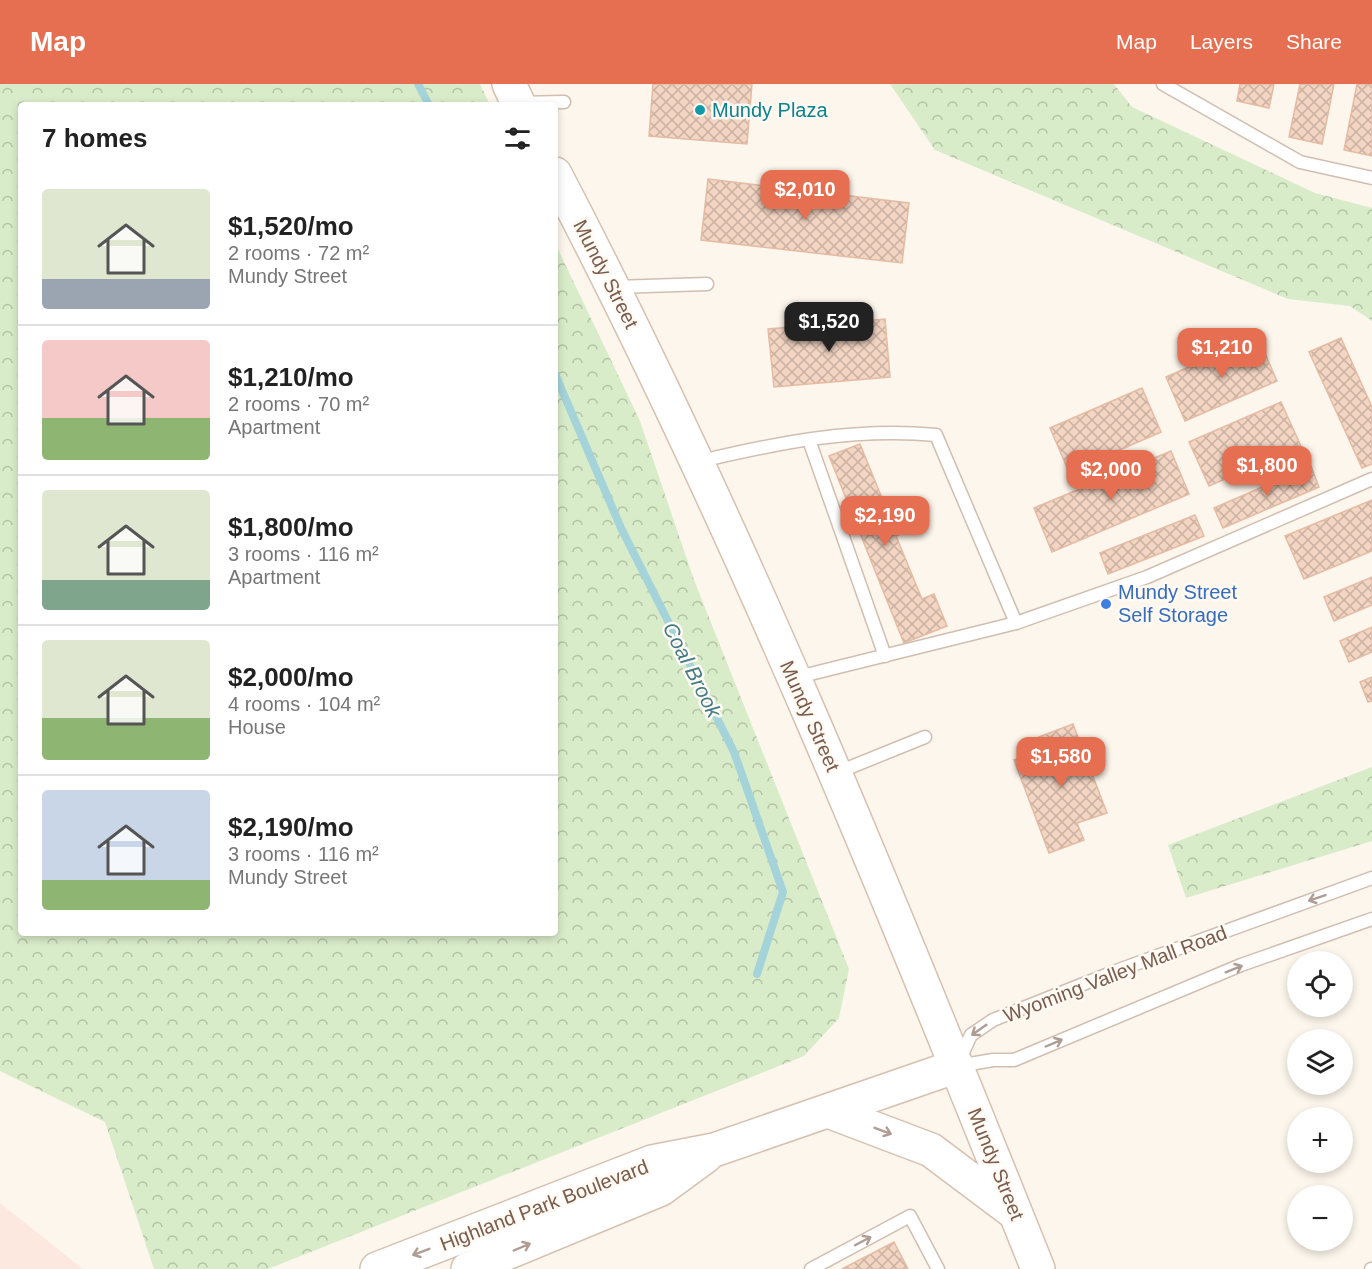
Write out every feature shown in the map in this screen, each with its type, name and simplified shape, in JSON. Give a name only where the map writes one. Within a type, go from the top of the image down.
[{"type":"main road","name":"Mundy Street","points":[[558,180],[614,287],[696,462],[835,773],[957,1066],[1038,1269]]},
{"type":"main road","name":"Highland Park Boulevard","points":[[377,1269],[652,1162],[714,1150],[957,1066]]},
{"type":"main road","points":[[828,1111],[931,1150],[1015,1213]]},
{"type":"main road","name":"Highland Park Boulevard","points":[[468,1269],[662,1188],[714,1150]]},
{"type":"lane","points":[[1163,84],[1300,162],[1372,178]]},
{"type":"lane","points":[[515,98],[564,102]]},
{"type":"lane","points":[[614,287],[707,284]]},
{"type":"lane","points":[[696,462],[843,434],[897,431],[936,435],[1016,623]]},
{"type":"lane","points":[[809,440],[885,656]]},
{"type":"lane","points":[[793,679],[1016,623],[1147,577],[1372,479]]},
{"type":"lane","points":[[835,773],[925,737]]},
{"type":"lane","name":"Wyoming Valley Mall Road","points":[[957,1066],[971,1035],[993,1020],[1116,970],[1372,878]]},
{"type":"lane","name":"Wyoming Valley Mall Road","points":[[957,1066],[993,1060],[1014,1060],[1241,965],[1372,919]]},
{"type":"lane","points":[[811,1269],[910,1216],[938,1269]]},
{"type":"shaded area","points":[[0,1203],[83,1269],[0,1269]]},
{"type":"green space","points":[[0,84],[480,84],[489,102],[18,102],[18,936],[558,936],[558,249],[640,421],[694,580],[849,969],[839,1018],[804,1056],[268,1269],[154,1269],[105,1122],[0,1071]]},
{"type":"green space","points":[[890,84],[1114,84],[1132,107],[1315,193],[1372,208],[1372,321],[1350,306],[1288,299],[935,150]]},
{"type":"green space","points":[[1372,767],[1372,841],[1186,898],[1168,845]]},
{"type":"building","name":"Mundy Plaza","points":[[653,84],[752,84],[747,144],[649,136]]},
{"type":"building","points":[[1240,84],[1274,84],[1269,108],[1237,101]]},
{"type":"building","points":[[1300,84],[1334,84],[1322,144],[1289,137]]},
{"type":"building","points":[[1357,84],[1372,84],[1372,156],[1344,150]]},
{"type":"building","points":[[708,179],[909,203],[902,263],[701,240]]},
{"type":"building","points":[[885,319],[890,377],[774,387],[768,329]]},
{"type":"building","points":[[1258,337],[1277,381],[1185,421],[1166,377]]},
{"type":"building","points":[[1341,338],[1372,407],[1372,464],[1362,468],[1309,352]]},
{"type":"building","points":[[1142,388],[1161,432],[1069,472],[1050,428]]},
{"type":"building","points":[[1281,402],[1301,446],[1209,486],[1189,442]]},
{"type":"building","points":[[860,444],[888,513],[893,511],[903,533],[896,536],[922,599],[934,594],[947,626],[904,643],[829,456]]},
{"type":"building","points":[[1171,451],[1189,494],[1052,552],[1034,508]]},
{"type":"building","points":[[1311,466],[1319,487],[1223,528],[1214,508]]},
{"type":"building","points":[[1372,500],[1372,551],[1304,579],[1285,536]]},
{"type":"building","points":[[1195,515],[1204,536],[1108,574],[1100,553]]},
{"type":"building","points":[[1372,577],[1372,605],[1334,621],[1324,597]]},
{"type":"building","points":[[1372,627],[1372,652],[1349,662],[1340,641]]},
{"type":"building","points":[[1372,677],[1372,701],[1368,702],[1360,682]]},
{"type":"building","points":[[1073,724],[1107,813],[1077,823],[1084,840],[1049,853],[1014,760],[1044,749],[1039,737]]},
{"type":"building","points":[[894,1242],[908,1269],[842,1269]]},
{"type":"waterway","name":"Coal Brook","points":[[418,84],[427,102]]},
{"type":"waterway","name":"Coal Brook","points":[[558,381],[621,528],[734,752],[783,892],[757,974]]},
{"type":"place","name":"Mundy Plaza","points":[[700,110]]},
{"type":"place","name":"Mundy Street Self Storage","points":[[1106,604]]}]
